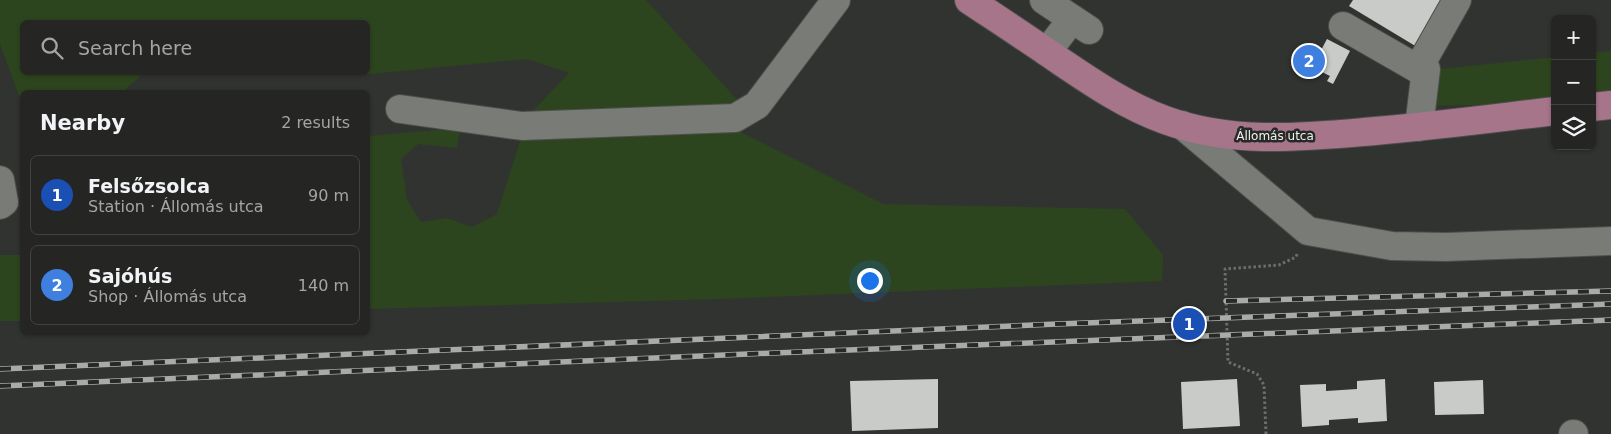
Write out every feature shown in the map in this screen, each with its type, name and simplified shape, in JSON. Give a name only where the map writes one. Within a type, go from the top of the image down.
[{"type":"main road","name":"Állomás utca","points":[[969,0],[1094,84],[1128,103],[1182,126],[1217,134],[1269,138],[1302,138],[1551,112]]},
{"type":"main road","points":[[1596,107],[1611,105]]},
{"type":"street","points":[[400,109],[522,126],[735,118],[757,105],[836,0]]},
{"type":"street","points":[[1044,0],[1080,24],[1047,52]]},
{"type":"street","points":[[1418,69],[1457,0]]},
{"type":"street","points":[[1344,26],[1418,69],[1426,70],[1419,127]]},
{"type":"street","points":[[1182,126],[1308,231],[1392,246],[1446,247],[1611,241]]},
{"type":"street","points":[[0,180],[4,202],[0,205]]},
{"type":"path","points":[[1266,434],[1264,385],[1257,374],[1228,362],[1225,269],[1279,265],[1296,257],[1308,231]]},
{"type":"green space","points":[[0,0],[646,0],[741,104],[529,115],[569,73],[527,59],[370,74],[370,20],[20,20],[20,75],[142,75],[124,90],[20,90],[20,99],[0,44]]},
{"type":"green space","points":[[1611,51],[1611,102],[1596,102],[1596,53]]},
{"type":"green space","points":[[1551,57],[1551,103],[1429,106],[1431,70]]},
{"type":"green space","points":[[460,128],[457,148],[418,144],[401,159],[407,200],[421,222],[447,218],[472,227],[497,214],[521,138],[735,129],[883,204],[1125,209],[1163,255],[1162,281],[718,299],[370,309],[370,136]]},
{"type":"green space","points":[[0,255],[20,255],[20,321],[0,321]]},
{"type":"building","points":[[1353,0],[1445,0],[1417,47],[1349,6]]},
{"type":"building","points":[[1327,39],[1350,51],[1333,84],[1327,81],[1330,76],[1312,67]]},
{"type":"building","points":[[938,379],[938,428],[852,431],[850,381]]},
{"type":"building","points":[[1237,379],[1240,426],[1183,429],[1181,382]]},
{"type":"building","points":[[1385,379],[1387,421],[1358,423],[1358,418],[1329,420],[1329,425],[1302,427],[1300,385],[1326,384],[1326,391],[1357,389],[1357,381]]},
{"type":"building","points":[[1483,380],[1484,414],[1435,415],[1434,382]]},
{"type":"railway","points":[[1226,301],[1611,291]]},
{"type":"railway","points":[[0,369],[1057,324],[1611,304]]},
{"type":"railway","points":[[0,386],[1611,320]]},
{"type":"place","name":"Sajóhús","points":[[1309,61]]},
{"type":"place","name":"Felsőzsolca","points":[[1189,324]]}]
